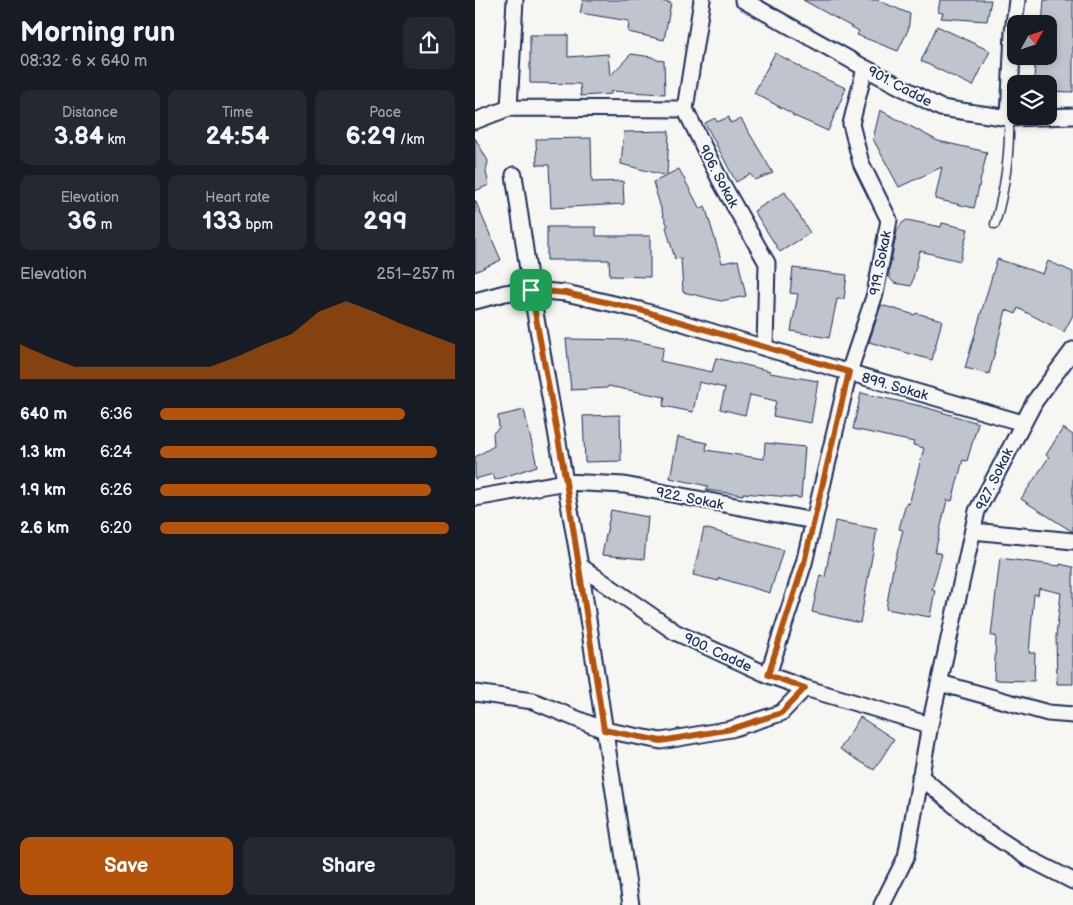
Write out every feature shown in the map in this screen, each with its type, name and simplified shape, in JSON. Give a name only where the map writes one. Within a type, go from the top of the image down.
[{"type":"street","points":[[509,108],[515,0]]},
{"type":"street","points":[[475,121],[509,108],[685,109],[702,0]]},
{"type":"street","name":"901. Cadde","points":[[743,0],[941,108],[1007,118]]},
{"type":"street","points":[[1011,75],[1017,0]]},
{"type":"street","name":"919. Sokak","points":[[768,675],[804,563],[849,372],[875,294],[889,220],[861,162],[851,124],[865,68]]},
{"type":"street","name":"906. Sokak","points":[[685,109],[721,182],[767,263],[765,348]]},
{"type":"street","name":"901. Cadde","points":[[1057,116],[1073,116]]},
{"type":"street","points":[[514,175],[531,290],[580,566],[631,905]]},
{"type":"street","name":"899. Sokak","points":[[475,301],[505,293],[531,290],[566,293],[640,310],[1023,423]]},
{"type":"street","name":"927. Sokak","points":[[882,905],[906,857],[930,725],[977,511],[1035,400],[1073,350]]},
{"type":"street","name":"922. Sokak","points":[[475,498],[566,482],[624,485],[814,521]]},
{"type":"street","points":[[973,531],[1073,541]]},
{"type":"street","name":"900. Cadde","points":[[580,566],[675,632],[768,675],[805,688],[930,725]]},
{"type":"street","points":[[940,683],[1048,713],[1073,715]]},
{"type":"street","points":[[475,693],[533,701],[604,730],[661,741],[731,729],[781,713],[805,688]]},
{"type":"street","points":[[920,776],[980,827],[1028,858],[1073,880]]},
{"type":"lane","points":[[995,224],[1007,164],[1009,125]]},
{"type":"building","points":[[583,0],[656,0],[671,3],[664,40],[628,32],[629,21],[580,13]]},
{"type":"building","points":[[803,0],[877,0],[910,14],[908,30],[898,51],[857,35],[859,31]]},
{"type":"building","points":[[940,0],[991,0],[987,21],[941,18],[943,13],[938,12]]},
{"type":"building","points":[[1044,0],[1073,0],[1073,92],[1057,91],[1057,75],[1034,75],[1035,65],[1057,65],[1057,15],[1043,15]]},
{"type":"building","points":[[937,26],[990,51],[973,86],[921,61]]},
{"type":"building","points":[[530,35],[568,35],[568,57],[608,54],[610,76],[631,54],[664,61],[665,94],[611,91],[611,94],[581,96],[580,84],[530,83]]},
{"type":"building","points":[[775,53],[800,68],[846,88],[828,131],[792,115],[754,93]]},
{"type":"building","points":[[880,110],[938,141],[987,152],[974,208],[935,199],[942,167],[899,187],[873,139]]},
{"type":"building","points":[[729,117],[730,123],[741,119],[773,173],[755,180],[750,174],[736,182],[705,123],[715,118],[717,122]]},
{"type":"building","points":[[669,131],[667,175],[679,169],[700,209],[705,206],[722,263],[738,260],[746,296],[721,301],[683,292],[681,258],[675,259],[666,227],[668,226],[653,182],[667,176],[621,164],[624,132]]},
{"type":"building","points":[[475,138],[488,161],[486,172],[489,185],[475,191]]},
{"type":"building","points":[[591,138],[592,182],[623,181],[624,204],[551,208],[549,165],[537,165],[536,139]]},
{"type":"building","points":[[785,192],[810,233],[780,252],[754,211]]},
{"type":"building","points":[[475,200],[501,260],[475,272]]},
{"type":"building","points":[[907,220],[941,227],[942,223],[968,229],[960,261],[920,251],[911,286],[894,283],[889,277],[889,271],[897,231],[902,223]]},
{"type":"building","points":[[547,227],[596,227],[596,236],[650,236],[650,277],[610,276],[609,260],[547,260]]},
{"type":"building","points":[[997,259],[1043,274],[1048,261],[1073,272],[1073,315],[1064,332],[1018,308],[1016,314],[1006,310],[989,374],[965,368]]},
{"type":"building","points":[[793,268],[847,275],[844,299],[837,299],[829,338],[791,331],[798,294],[790,293]]},
{"type":"building","points":[[881,305],[915,315],[916,313],[942,320],[932,360],[869,342]]},
{"type":"building","points":[[566,339],[631,340],[664,347],[660,361],[712,372],[716,358],[770,371],[770,373],[818,381],[811,423],[773,416],[776,401],[750,395],[745,415],[720,409],[725,388],[699,382],[693,412],[663,406],[665,397],[608,386],[607,388],[571,390]]},
{"type":"building","points":[[861,393],[921,406],[978,423],[967,461],[963,460],[952,501],[947,500],[935,552],[942,554],[932,589],[935,590],[930,617],[886,609],[893,568],[903,530],[899,529],[906,503],[909,504],[924,448],[913,445],[914,442],[853,429]]},
{"type":"building","points":[[524,410],[537,466],[495,480],[493,474],[475,479],[475,457],[494,446],[493,433],[499,428],[498,416]]},
{"type":"building","points":[[620,415],[621,461],[585,462],[583,416]]},
{"type":"building","points":[[1063,428],[1073,435],[1073,532],[1021,499],[1049,457],[1046,455]]},
{"type":"building","points":[[678,437],[707,443],[706,450],[764,459],[765,443],[805,447],[801,498],[743,493],[743,495],[706,490],[708,486],[670,478]]},
{"type":"building","points":[[611,510],[648,517],[644,559],[602,555]]},
{"type":"building","points":[[835,521],[877,529],[860,623],[812,612],[820,575],[825,577]]},
{"type":"building","points":[[704,528],[783,550],[770,593],[719,578],[719,581],[693,575]]},
{"type":"building","points":[[1000,558],[1073,567],[1073,684],[1057,684],[1056,636],[1061,593],[1039,588],[1038,595],[1034,594],[1029,653],[1035,653],[1034,681],[994,680],[996,636],[991,636]]},
{"type":"building","points":[[860,717],[894,739],[874,770],[840,749]]},
{"type":"route","points":[[531,290],[566,293],[640,310],[849,372],[804,563],[768,675],[805,688],[781,713],[731,729],[661,741],[604,730],[580,566],[531,290]]}]
